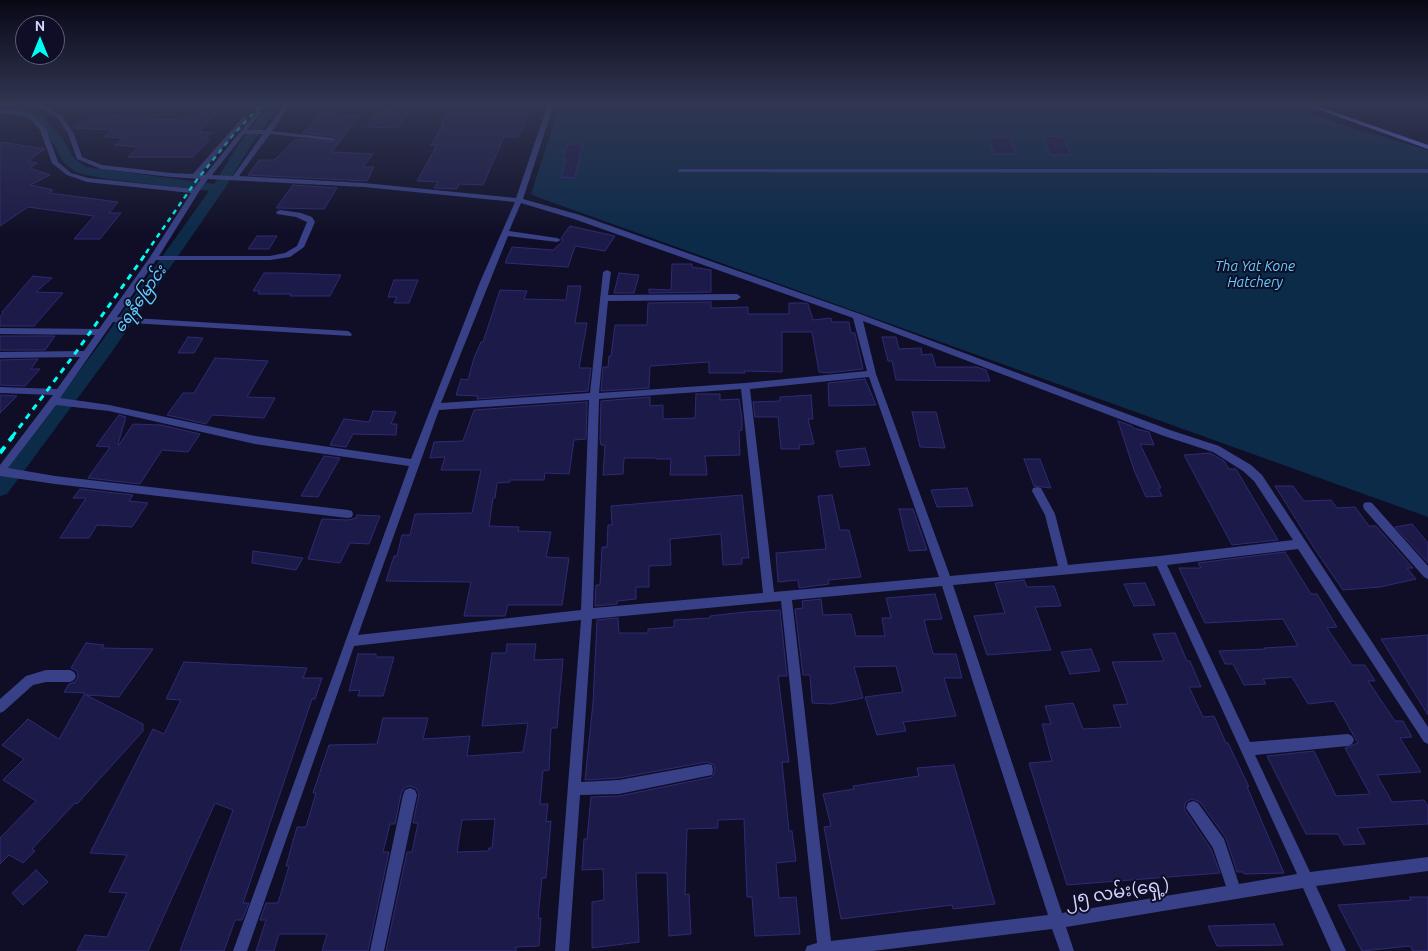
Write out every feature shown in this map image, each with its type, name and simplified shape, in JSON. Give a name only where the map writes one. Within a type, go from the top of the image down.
[{"type":"street","points":[[50,148],[55,163],[70,174],[87,180],[203,183],[231,179],[364,185],[519,200],[577,217],[857,316],[1167,433],[1216,449],[1252,471],[1428,738]]},
{"type":"street","points":[[76,148],[79,158],[86,162],[119,170],[194,177],[203,183]]},
{"type":"street","points":[[194,177],[219,148]]},
{"type":"street","points":[[232,148],[203,183],[154,258],[54,401],[0,472],[348,514]]},
{"type":"street","points":[[231,179],[255,148]]},
{"type":"street","points":[[240,951],[435,406],[519,200],[536,148]]},
{"type":"street","points":[[680,171],[1426,172]]},
{"type":"street","points":[[154,258],[220,259],[287,256],[298,250],[311,222],[309,219],[298,215],[280,212]]},
{"type":"street","points":[[505,233],[557,240]]},
{"type":"street","points":[[562,951],[586,614],[594,397],[607,272]]},
{"type":"street","points":[[604,298],[737,297]]},
{"type":"street","points":[[857,316],[872,374],[946,581],[1067,951]]},
{"type":"street","points":[[110,319],[348,334]]},
{"type":"street","points":[[0,331],[102,332]]},
{"type":"street","points":[[0,355],[86,354]]},
{"type":"street","points":[[435,406],[745,386],[872,374]]},
{"type":"street","points":[[745,386],[769,598]]},
{"type":"street","points":[[0,390],[60,392]]},
{"type":"street","points":[[54,401],[109,408],[255,440],[415,463]]},
{"type":"street","points":[[1037,491],[1050,514],[1064,570]]},
{"type":"street","points":[[1368,506],[1428,574]]},
{"type":"street","points":[[350,641],[586,614],[1160,561],[1300,544]]},
{"type":"street","points":[[1160,561],[1339,951]]},
{"type":"street","points":[[786,596],[820,950]]},
{"type":"street","points":[[0,707],[30,680],[46,676],[70,676]]},
{"type":"street","points":[[1246,749],[1348,740]]},
{"type":"street","points":[[573,789],[619,788],[707,770]]},
{"type":"street","points":[[377,951],[410,795]]},
{"type":"street","points":[[1193,808],[1219,844],[1235,892]]},
{"type":"street","name":"၂၅ လမ်း(ရှေ့)","points":[[820,950],[1058,921],[1306,880],[1428,864]]},
{"type":"water","name":"Tha Yat Kone Hatchery","points":[[546,148],[1422,148],[1428,150],[1428,517],[540,198],[531,194]]},
{"type":"building","points":[[0,148],[45,149],[28,161],[37,163],[30,168],[50,175],[30,185],[53,190],[49,193],[118,202],[109,213],[121,213],[100,239],[74,239],[94,216],[28,207],[0,226]]},
{"type":"building","points":[[137,148],[201,148],[193,157],[128,157]]},
{"type":"building","points":[[286,148],[335,148],[332,152],[373,154],[363,167],[374,167],[367,181],[248,175],[259,160],[274,160]]},
{"type":"building","points":[[435,148],[499,148],[483,185],[459,184],[457,189],[434,188],[438,182],[417,181]]},
{"type":"building","points":[[566,148],[582,148],[575,178],[561,177],[566,159],[562,159]]},
{"type":"building","points":[[992,148],[1014,148],[1016,154],[994,154]]},
{"type":"building","points":[[1048,148],[1068,148],[1071,155],[1050,155]]},
{"type":"building","points":[[293,185],[337,188],[324,209],[276,208]]},
{"type":"building","points":[[570,226],[615,236],[605,251],[575,246],[568,267],[505,263],[512,247],[553,250],[563,241],[561,238]]},
{"type":"building","points":[[257,236],[277,236],[269,249],[248,249]]},
{"type":"building","points":[[672,264],[692,264],[692,267],[711,270],[711,292],[649,293],[649,289],[671,290]]},
{"type":"building","points":[[264,273],[341,275],[330,296],[290,296],[291,294],[258,294],[260,291],[253,291]]},
{"type":"building","points":[[619,273],[639,275],[634,293],[614,293]]},
{"type":"building","points":[[33,276],[52,278],[36,292],[63,293],[34,326],[0,326],[2,312]]},
{"type":"building","points":[[394,280],[418,280],[409,303],[394,303],[397,297],[388,297]]},
{"type":"building","points":[[568,286],[581,286],[575,323],[587,323],[579,368],[591,368],[588,391],[477,399],[478,396],[456,395],[461,379],[468,380],[474,358],[481,342],[483,342],[500,290],[527,291],[524,299],[566,300]]},
{"type":"building","points":[[711,302],[711,308],[748,307],[748,314],[789,314],[789,303],[804,303],[808,304],[813,320],[831,318],[832,322],[849,322],[851,333],[855,333],[863,369],[828,373],[819,372],[812,332],[782,332],[782,372],[744,371],[745,373],[709,373],[709,362],[650,366],[649,388],[601,391],[603,367],[608,367],[615,325],[647,325],[648,303]]},
{"type":"building","points":[[0,336],[55,336],[45,350],[0,350]]},
{"type":"building","points":[[188,337],[203,338],[194,353],[178,353]]},
{"type":"building","points":[[882,337],[896,337],[899,349],[921,348],[922,355],[932,354],[936,367],[977,367],[986,370],[990,381],[896,380],[892,361],[888,361]]},
{"type":"building","points":[[215,358],[268,361],[247,397],[275,398],[264,418],[212,415],[206,424],[167,415],[183,393],[194,393]]},
{"type":"building","points":[[38,359],[31,369],[40,369],[25,386],[0,385],[0,360]]},
{"type":"building","points":[[865,379],[876,405],[829,406],[828,383]]},
{"type":"building","points":[[696,394],[720,394],[720,400],[739,399],[742,418],[742,430],[739,431],[740,455],[705,456],[707,475],[670,475],[671,459],[624,458],[623,474],[603,475],[605,445],[601,445],[600,439],[601,401],[650,397],[650,406],[663,405],[663,419],[695,418]]},
{"type":"building","points":[[0,395],[17,396],[0,413]]},
{"type":"building","points":[[811,395],[813,419],[808,419],[814,444],[799,445],[800,449],[781,449],[778,417],[755,417],[753,402],[780,401],[780,397]]},
{"type":"building","points":[[587,402],[586,439],[574,440],[569,474],[545,473],[544,480],[510,480],[510,482],[497,483],[489,526],[519,527],[518,531],[551,532],[546,557],[569,558],[562,605],[508,605],[505,616],[464,616],[471,582],[386,581],[394,556],[397,556],[402,535],[410,535],[415,514],[472,513],[481,470],[441,470],[445,457],[430,458],[434,442],[463,441],[474,410]]},
{"type":"building","points":[[373,411],[396,412],[391,424],[397,424],[396,435],[353,434],[346,447],[330,445],[344,419],[369,422]]},
{"type":"building","points":[[912,412],[936,412],[945,448],[920,447]]},
{"type":"building","points":[[119,415],[126,417],[119,445],[133,424],[161,425],[200,434],[188,452],[162,450],[140,484],[88,478],[110,447],[96,446]]},
{"type":"building","points":[[1118,421],[1133,428],[1149,432],[1154,445],[1140,444],[1161,488],[1158,488],[1162,496],[1146,497],[1134,470]]},
{"type":"building","points":[[865,448],[870,465],[840,467],[836,451]]},
{"type":"building","points":[[1210,453],[1224,461],[1229,469],[1236,469],[1278,540],[1232,545],[1184,455]]},
{"type":"building","points":[[324,456],[340,458],[318,497],[301,496]]},
{"type":"building","points":[[1024,459],[1040,459],[1051,488],[1034,486]]},
{"type":"building","points":[[1275,486],[1293,486],[1304,501],[1331,500],[1337,508],[1355,507],[1369,526],[1376,526],[1413,568],[1407,568],[1416,579],[1380,587],[1343,590]]},
{"type":"building","points":[[967,488],[973,506],[937,507],[931,490]]},
{"type":"building","points":[[80,489],[133,495],[129,501],[148,503],[132,527],[97,525],[89,538],[60,538],[86,498],[73,498]]},
{"type":"building","points":[[742,495],[749,558],[742,558],[742,564],[723,565],[721,534],[670,539],[671,565],[649,566],[649,587],[636,587],[636,599],[617,601],[617,604],[595,606],[596,585],[600,585],[602,547],[607,547],[608,525],[612,525],[611,506]]},
{"type":"building","points":[[832,495],[840,530],[849,530],[861,577],[828,580],[829,584],[799,588],[798,580],[778,582],[776,553],[826,549],[818,496]]},
{"type":"building","points":[[899,509],[913,509],[927,550],[909,551]]},
{"type":"building","points":[[357,515],[380,516],[369,544],[350,543],[340,563],[308,559],[322,519],[348,520],[356,518]]},
{"type":"building","points":[[1412,524],[1428,543],[1428,563],[1395,527]]},
{"type":"building","points":[[253,551],[303,558],[296,570],[252,563]]},
{"type":"building","points":[[1285,552],[1311,594],[1317,594],[1337,627],[1327,628],[1352,665],[1365,665],[1375,681],[1368,681],[1395,721],[1403,721],[1412,737],[1400,738],[1421,772],[1377,775],[1392,802],[1424,800],[1428,806],[1428,824],[1357,828],[1365,844],[1344,845],[1338,834],[1306,834],[1267,756],[1314,751],[1336,796],[1370,794],[1345,748],[1358,743],[1334,701],[1308,704],[1292,677],[1263,679],[1266,684],[1244,685],[1233,664],[1225,664],[1219,651],[1298,646],[1283,619],[1205,623],[1179,568],[1201,568],[1198,563]]},
{"type":"building","points":[[1024,580],[1027,587],[1054,586],[1061,606],[1035,607],[1051,650],[987,655],[974,616],[1005,613],[995,583]]},
{"type":"building","points":[[1145,583],[1155,605],[1134,606],[1124,584]]},
{"type":"building","points":[[935,594],[942,619],[924,620],[933,654],[956,654],[962,678],[944,678],[956,716],[903,722],[906,731],[877,735],[865,697],[903,692],[896,666],[854,667],[863,698],[831,704],[812,703],[810,675],[803,675],[795,609],[803,608],[802,601],[821,599],[823,615],[851,614],[856,636],[885,636],[882,618],[891,618],[886,598]]},
{"type":"building","points":[[780,610],[787,676],[778,676],[789,762],[782,762],[789,831],[792,831],[796,861],[776,863],[779,898],[796,897],[800,934],[755,936],[752,897],[747,897],[744,819],[718,820],[718,828],[687,829],[685,895],[689,894],[691,934],[669,936],[667,873],[636,873],[639,942],[592,948],[592,902],[604,900],[603,869],[582,870],[584,839],[587,839],[591,797],[619,796],[712,777],[715,770],[714,765],[707,762],[619,778],[585,780],[593,703],[597,620],[618,618],[619,633],[648,633],[648,629],[674,627],[674,620]]},
{"type":"building","points":[[1175,633],[1201,687],[1189,687],[1203,717],[1214,716],[1226,743],[1228,743],[1249,787],[1247,787],[1284,873],[1244,874],[1243,872],[1237,872],[1226,838],[1200,802],[1192,799],[1186,802],[1184,809],[1211,849],[1220,873],[1067,885],[1029,763],[1052,761],[1042,724],[1051,724],[1045,706],[1073,703],[1083,729],[1121,727],[1113,705],[1128,704],[1112,662],[1164,661],[1153,634]]},
{"type":"building","points":[[1428,635],[1428,715],[1381,639]]},
{"type":"building","points":[[86,643],[104,645],[102,648],[153,649],[119,697],[86,695],[143,724],[143,731],[77,804],[75,803],[32,849],[35,851],[23,863],[9,855],[0,864],[0,838],[36,801],[3,780],[24,759],[2,745],[28,719],[59,739],[85,693],[64,692],[69,684],[75,682],[78,677],[77,671],[71,668]]},
{"type":"building","points":[[507,644],[536,644],[534,660],[563,659],[557,728],[551,728],[549,770],[543,771],[540,804],[548,804],[546,822],[551,821],[546,878],[542,878],[538,918],[541,918],[539,946],[516,947],[516,951],[386,951],[407,852],[412,852],[418,823],[413,823],[419,794],[416,788],[409,786],[404,788],[401,794],[395,824],[390,824],[383,852],[389,852],[368,951],[322,951],[327,934],[279,934],[274,951],[256,951],[266,920],[260,920],[266,903],[278,903],[289,866],[286,866],[297,827],[306,827],[316,793],[313,793],[329,745],[377,744],[383,718],[428,718],[423,739],[470,736],[467,756],[523,752],[528,723],[482,726],[492,653],[506,653]],"holes":[[[495,819],[492,848],[489,848],[488,851],[457,852],[462,820]]]},
{"type":"building","points":[[1091,649],[1100,671],[1070,674],[1061,652]]},
{"type":"building","points":[[358,654],[394,657],[383,696],[358,696],[360,690],[349,691]]},
{"type":"building","points":[[184,662],[307,668],[303,678],[322,678],[315,699],[312,699],[243,903],[249,903],[242,920],[235,920],[224,951],[180,951],[233,810],[215,803],[148,951],[77,951],[85,935],[107,937],[127,893],[109,892],[127,855],[90,853],[153,729],[164,734],[181,700],[166,699]]},
{"type":"building","points":[[954,765],[995,904],[953,909],[952,905],[841,919],[824,827],[831,826],[823,794],[854,789],[853,786],[919,776],[917,768]]},
{"type":"building","points":[[36,870],[48,882],[23,905],[12,893]]},
{"type":"building","points":[[1410,897],[1428,897],[1428,951],[1413,951],[1410,946],[1362,951],[1338,905],[1411,900]]},
{"type":"building","points":[[1274,924],[1283,945],[1217,946],[1208,926]]},
{"type":"waterway","points":[[62,148],[69,160],[82,170],[107,175],[218,188]]},
{"type":"waterway","name":"ရေနီမြောင်း","points":[[218,188],[242,148]]},
{"type":"waterway","name":"ရေနီမြောင်း","points":[[0,489],[105,349],[218,188]]},
{"type":"railway","points":[[146,253],[196,181],[222,148]]},
{"type":"railway","points":[[12,437],[74,355],[147,252]]},
{"type":"railway","points":[[0,453],[13,436]]}]
